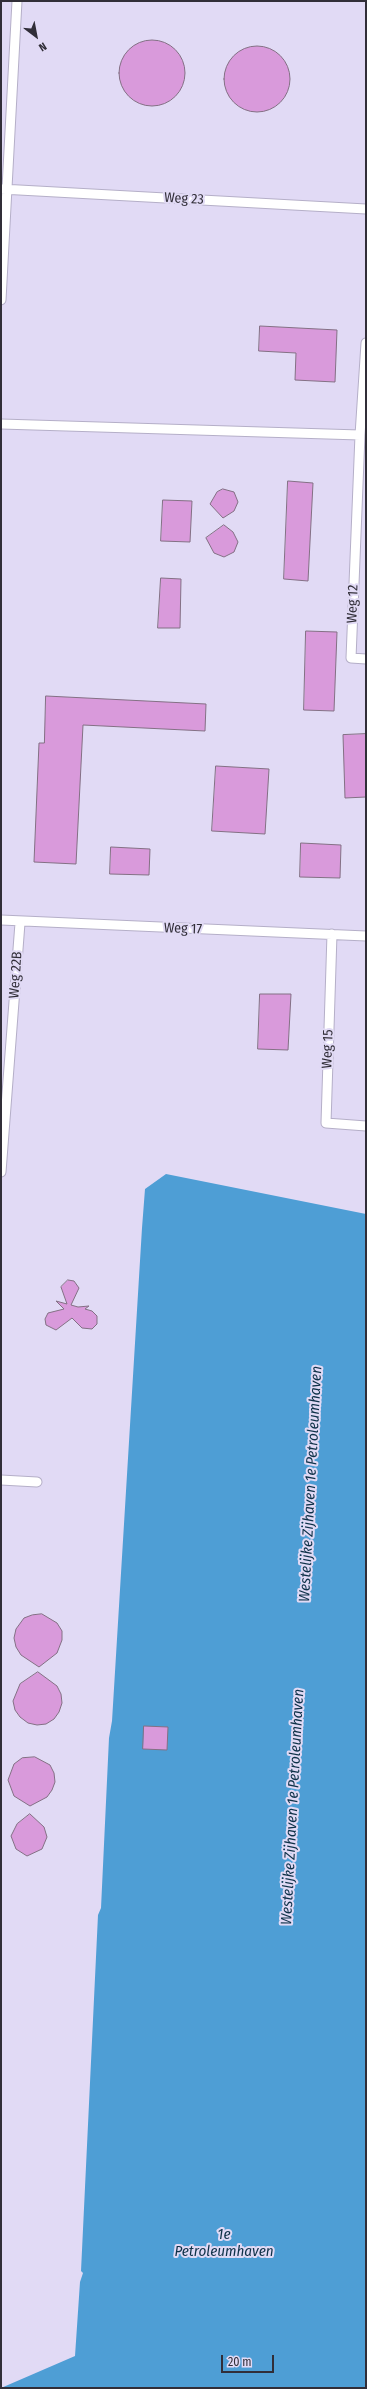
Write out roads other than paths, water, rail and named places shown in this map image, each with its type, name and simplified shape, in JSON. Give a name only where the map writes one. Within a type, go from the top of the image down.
[{"type":"lane","points":[[1,300],[5,189],[17,1]]},
{"type":"lane","name":"Weg 23","points":[[5,189],[366,209]]},
{"type":"lane","name":"Weg 12","points":[[366,343],[360,435],[351,658],[366,659]]},
{"type":"lane","points":[[1,424],[360,435]]},
{"type":"lane","name":"Weg 17","points":[[1,920],[20,923],[366,936]]},
{"type":"lane","name":"Weg 22B","points":[[1,1172],[20,923]]},
{"type":"lane","name":"Weg 15","points":[[332,934],[326,1123],[366,1126]]},
{"type":"lane","points":[[1,1480],[38,1482]]},
{"type":"water","name":"1e Petroleumhaven","points":[[166,1174],[366,1214],[366,2388],[1,2388],[75,2356],[80,2282],[83,2273],[81,2271],[98,1915],[101,1908],[109,1738],[112,1721],[145,1189]]},
{"type":"water label","name":"Westelijke Zijhaven 1e Petroleumhaven","points":[[311,1484]]},
{"type":"water label","name":"Westelijke Zijhaven 1e Petroleumhaven","points":[[293,1807]]}]
